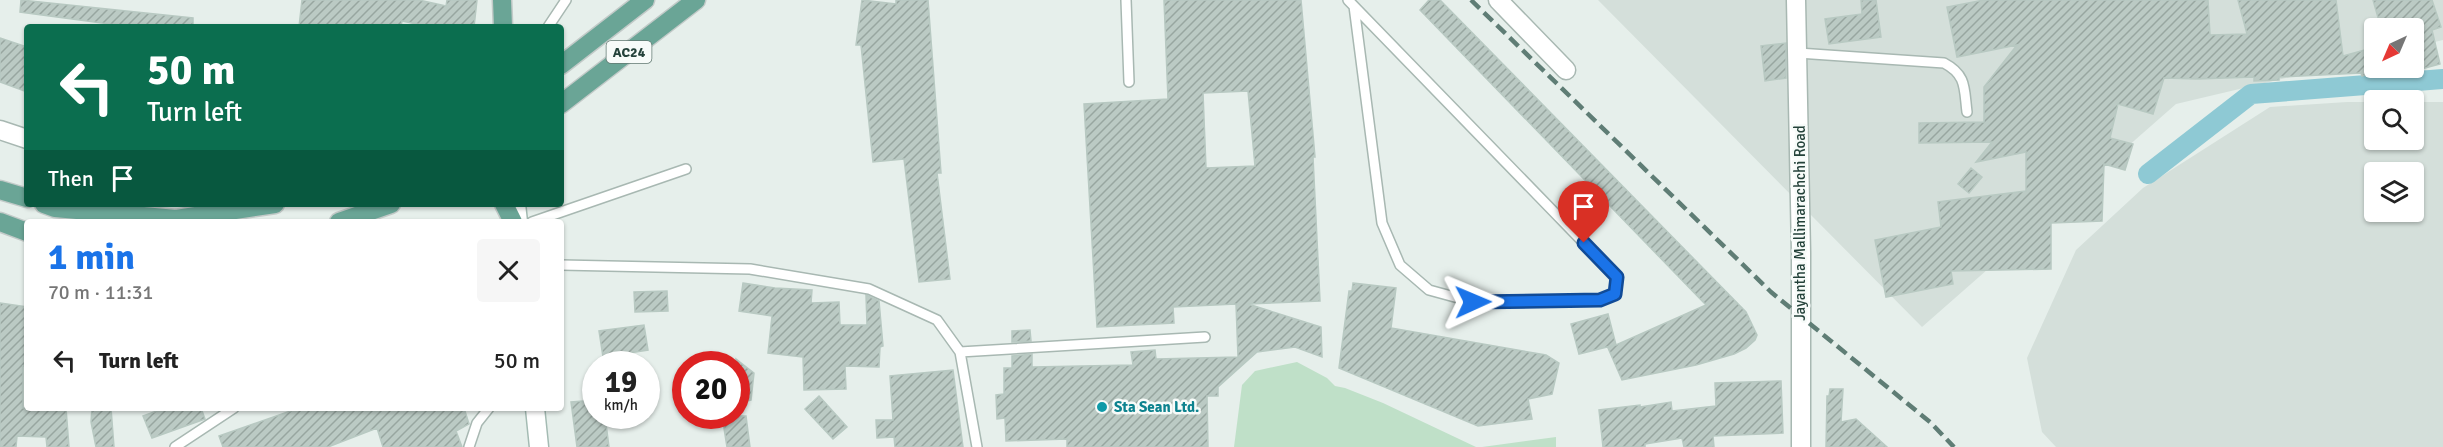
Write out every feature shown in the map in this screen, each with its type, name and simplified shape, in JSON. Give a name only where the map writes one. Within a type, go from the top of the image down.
[{"type":"main road","points":[[502,0],[503,24]]},
{"type":"main road","name":"AC24","points":[[564,63],[645,0]]},
{"type":"main road","name":"AC24","points":[[564,102],[693,3]]},
{"type":"main road","points":[[0,190],[24,197]]},
{"type":"main road","points":[[52,207],[176,219],[255,207]]},
{"type":"main road","points":[[348,219],[382,207]]},
{"type":"main road","points":[[0,222],[24,231]]},
{"type":"street","points":[[1497,0],[1566,70]]},
{"type":"street","name":"Jayantha Mallimarachchi Road","points":[[1796,0],[1802,253],[1801,447]]},
{"type":"street","points":[[0,130],[24,138]]},
{"type":"street","points":[[535,411],[539,447]]},
{"type":"lane","points":[[550,24],[566,0]]},
{"type":"lane","points":[[1126,0],[1129,82]]},
{"type":"lane","points":[[1351,3],[1617,277],[1615,294],[1600,300],[1473,302],[1429,290],[1400,265],[1382,223],[1351,3]]},
{"type":"lane","points":[[1798,53],[1944,63],[1956,69],[1963,79],[1967,112]]},
{"type":"lane","points":[[541,219],[686,169]]},
{"type":"lane","points":[[564,265],[750,269],[869,289],[937,320],[960,352],[977,447]]},
{"type":"lane","points":[[960,352],[1205,337]]},
{"type":"lane","points":[[176,447],[230,411]]},
{"type":"lane","points":[[468,447],[477,423],[487,411]]},
{"type":"shaded area","points":[[1598,0],[2443,0],[2443,40],[2424,45],[2424,18],[2364,18],[2364,59],[2176,104],[1922,327]]},
{"type":"shaded area","points":[[2364,102],[2364,150],[2424,150],[2424,102],[2443,102],[2443,447],[2056,447],[2042,432],[2027,358],[2076,250],[2143,188],[2270,107]]},
{"type":"green space","points":[[1297,362],[1327,378],[1335,386],[1383,403],[1476,447],[1234,447],[1242,385],[1255,371]]},
{"type":"green space","points":[[1556,437],[1556,447],[1482,447]]},
{"type":"building","points":[[21,0],[193,18],[193,24],[110,24],[20,12]]},
{"type":"building","points":[[302,0],[419,0],[446,6],[447,0],[477,0],[474,24],[416,24],[402,21],[401,24],[299,24]]},
{"type":"building","points":[[862,0],[896,4],[896,0],[928,0],[941,173],[937,173],[950,279],[919,282],[904,159],[873,162],[861,45],[856,45]]},
{"type":"building","points":[[1164,0],[1301,0],[1315,157],[1313,157],[1320,301],[1248,304],[1321,327],[1322,357],[1295,347],[1257,352],[1218,387],[1218,396],[1207,396],[1208,447],[1067,447],[1067,439],[1006,441],[1005,418],[997,419],[996,395],[1004,394],[1004,368],[1012,368],[1012,356],[1032,354],[1032,367],[1133,365],[1131,352],[1155,350],[1156,359],[1238,357],[1236,304],[1173,307],[1174,323],[1097,327],[1084,104],[1168,99]],"holes":[[[1248,91],[1255,166],[1206,168],[1203,93]]]},
{"type":"building","points":[[1429,0],[1440,0],[1746,312],[1757,335],[1755,340],[1734,354],[1696,365],[1622,380],[1608,348],[1615,345],[1579,354],[1571,324],[1608,314],[1616,345],[1706,305],[1420,10]]},
{"type":"building","points":[[1861,0],[1876,0],[1881,37],[1829,44],[1825,19],[1862,14]]},
{"type":"building","points":[[1984,0],[2208,0],[2210,35],[2247,34],[2238,0],[2336,0],[2343,56],[2364,50],[2364,75],[2361,73],[2279,77],[2279,80],[2254,81],[2254,77],[2164,78],[2153,114],[2118,104],[2110,138],[2133,144],[2125,170],[2104,164],[2102,221],[2051,223],[2051,269],[1951,271],[1953,284],[1886,297],[1875,240],[1941,227],[1938,202],[2026,191],[2026,152],[1976,162],[1992,142],[1919,143],[1919,123],[1984,122],[1984,87],[2017,45],[1957,57],[1947,7]]},
{"type":"building","points":[[2373,0],[2432,0],[2441,27],[2432,30],[2440,64],[2424,68],[2424,18],[2378,18]]},
{"type":"building","points":[[0,38],[24,46],[24,91],[0,82]]},
{"type":"building","points":[[1786,43],[1786,78],[1765,81],[1761,46]]},
{"type":"building","points":[[1971,168],[1982,177],[1969,193],[1958,184]]},
{"type":"building","points":[[743,283],[812,290],[811,303],[839,302],[840,325],[867,325],[866,295],[879,301],[883,346],[880,347],[879,367],[845,366],[846,389],[804,390],[803,357],[768,353],[772,316],[739,311]]},
{"type":"building","points":[[1353,283],[1396,288],[1391,328],[1546,355],[1559,363],[1552,394],[1528,399],[1532,419],[1478,426],[1339,368],[1349,291],[1352,291]]},
{"type":"building","points":[[667,291],[668,311],[635,312],[634,292]]},
{"type":"building","points":[[0,303],[24,307],[24,411],[66,411],[69,447],[47,447],[46,437],[17,436],[16,447],[0,447]]},
{"type":"building","points":[[644,325],[648,350],[602,351],[599,331]]},
{"type":"building","points":[[1030,330],[1031,341],[1012,342],[1012,331]]},
{"type":"building","points":[[750,370],[754,373],[750,400]]},
{"type":"building","points":[[953,370],[963,447],[895,447],[894,437],[877,438],[876,420],[893,420],[890,376]]},
{"type":"building","points":[[1781,381],[1783,433],[1713,436],[1714,447],[1684,447],[1682,438],[1645,444],[1645,447],[1603,447],[1599,410],[1671,402],[1672,411],[1716,406],[1715,383]]},
{"type":"building","points":[[1830,389],[1843,389],[1841,422],[1856,419],[1887,447],[1826,447],[1827,396],[1829,396]]},
{"type":"building","points":[[819,396],[847,427],[833,439],[805,409]]},
{"type":"building","points":[[582,401],[582,429],[607,429],[609,447],[577,447],[571,402]]},
{"type":"building","points":[[92,411],[111,411],[114,447],[96,447],[91,422]]},
{"type":"building","points":[[157,411],[202,411],[205,419],[152,438],[143,416]]},
{"type":"building","points":[[290,411],[465,411],[469,424],[456,431],[462,447],[383,447],[377,428],[328,447],[223,447],[219,436]]},
{"type":"building","points":[[724,429],[748,429],[750,447],[727,447]]},
{"type":"waterway","points":[[2148,174],[2251,94],[2443,79]]},
{"type":"railway","points":[[1471,0],[1771,292],[1930,422],[1954,447]]},
{"type":"place","name":"Sta Sean Ltd.","points":[[1102,407]]},
{"type":"route","points":[[1473,302],[1600,300],[1615,294],[1617,277],[1584,243]]}]
